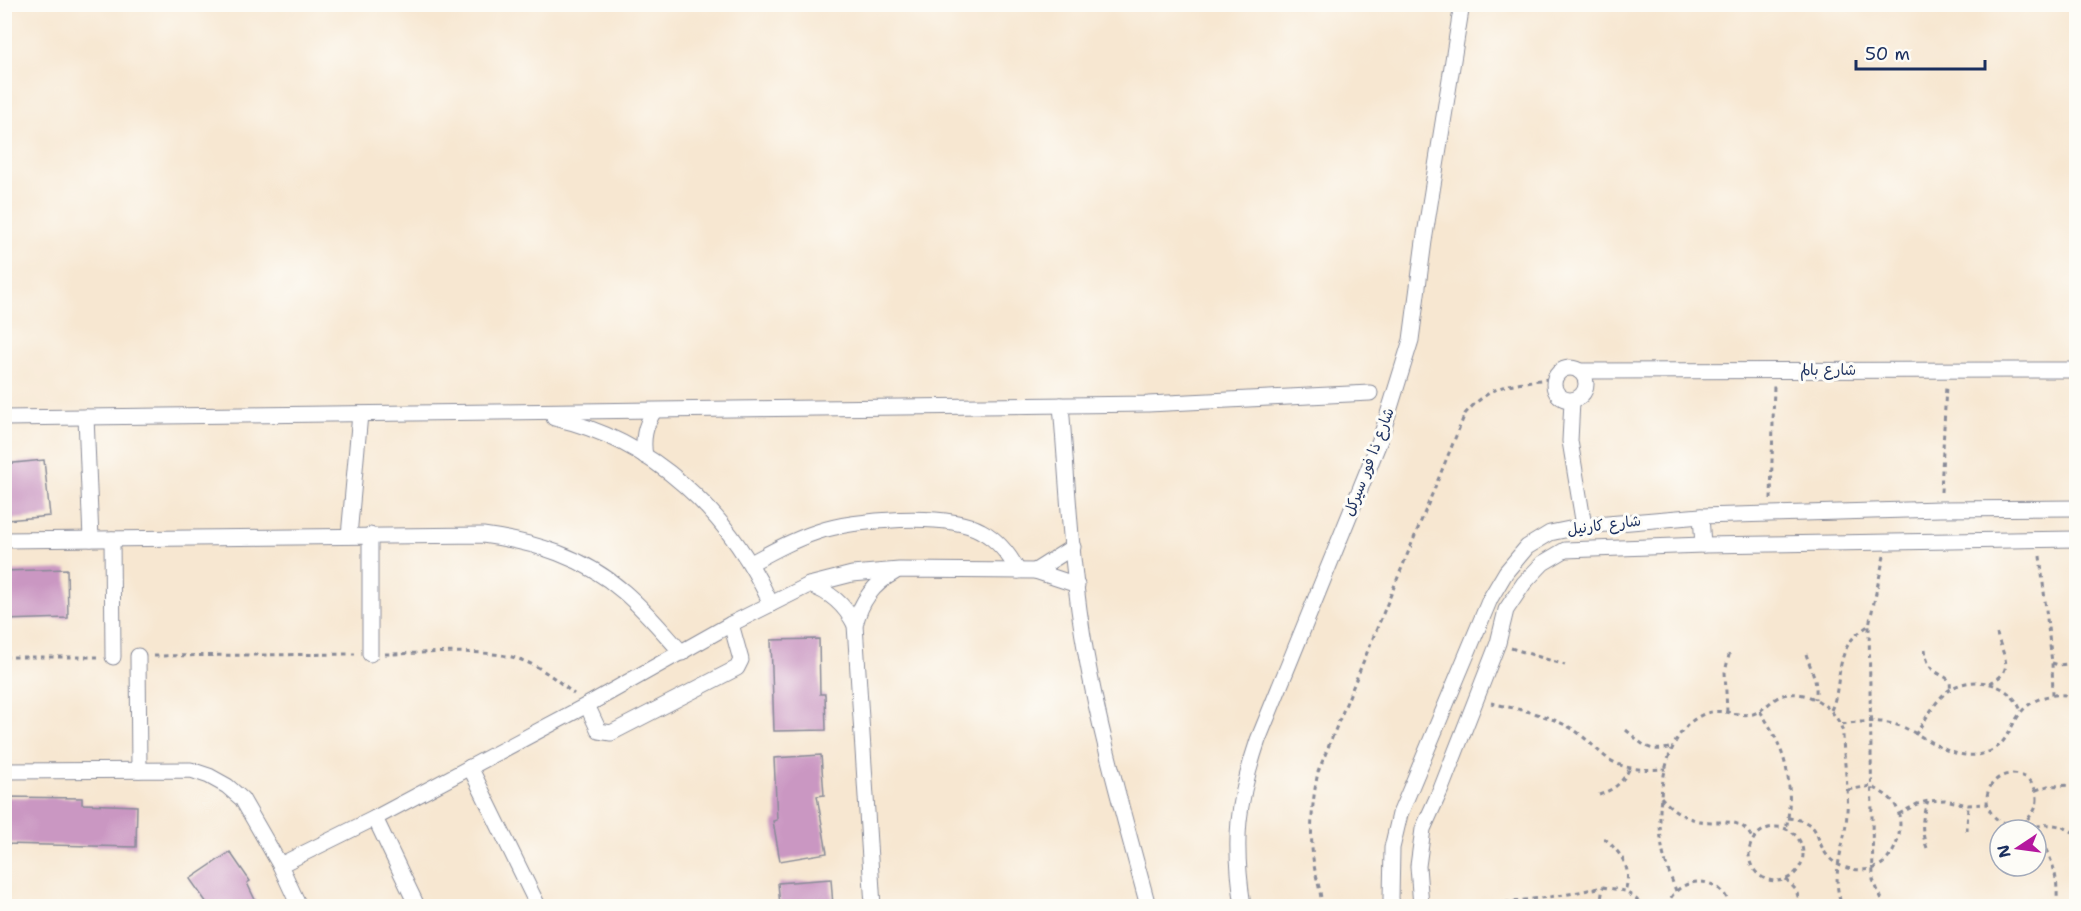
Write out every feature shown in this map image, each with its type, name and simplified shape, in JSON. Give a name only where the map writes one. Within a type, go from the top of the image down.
[{"type":"street","name":"شارع ذا فور سيركل","points":[[1243,906],[1237,856],[1238,818],[1246,774],[1380,440],[1411,340],[1424,241],[1462,4]]},
{"type":"street","points":[[1563,370],[1579,371],[1587,386],[1582,396],[1572,401],[1557,394],[1556,378],[1563,370]]},
{"type":"street","name":"شارع بالم","points":[[1579,371],[2076,370]]},
{"type":"street","points":[[4,418],[1148,404],[1370,393]]},
{"type":"street","points":[[1572,401],[1570,441],[1584,526]]},
{"type":"street","points":[[1061,405],[1073,547],[1086,654],[1100,719],[1148,906]]},
{"type":"street","points":[[645,456],[644,437],[654,411]]},
{"type":"street","points":[[530,413],[564,420],[596,431],[645,456],[684,485],[710,508],[732,535],[751,563],[771,604]]},
{"type":"street","points":[[349,536],[360,414]]},
{"type":"street","points":[[86,417],[90,539]]},
{"type":"street","name":"شارع كارنيل","points":[[1393,906],[1391,899],[1392,848],[1400,814],[1490,599],[1506,572],[1527,547],[1550,533],[1584,526],[1701,516],[1940,509],[2076,508]]},
{"type":"street","points":[[1701,516],[1704,545]]},
{"type":"street","points":[[751,563],[784,544],[820,531],[857,523],[916,520],[964,524],[981,531],[996,541],[1009,555],[1018,571]]},
{"type":"street","points":[[370,535],[370,654]]},
{"type":"street","points":[[4,540],[370,535],[483,535],[514,539],[572,558],[598,573],[623,591],[682,653]]},
{"type":"street","points":[[111,539],[113,657]]},
{"type":"street","name":"شارع كارنيل","points":[[1421,906],[1418,866],[1423,829],[1498,643],[1506,610],[1543,563],[1565,550],[1704,545],[2076,539]]},
{"type":"street","points":[[1035,571],[1073,547]]},
{"type":"street","points":[[280,865],[375,818],[587,705],[731,624],[809,585],[852,574],[899,570],[1035,571],[1077,585]]},
{"type":"street","points":[[873,906],[855,625],[868,593],[885,577],[899,570]]},
{"type":"street","points":[[809,585],[819,588],[837,600],[855,625]]},
{"type":"street","points":[[1490,599],[1506,610]]},
{"type":"street","points":[[587,705],[599,731],[611,733],[737,668],[741,660],[731,624]]},
{"type":"street","points":[[138,656],[138,770]]},
{"type":"street","points":[[470,767],[538,906]]},
{"type":"street","points":[[4,771],[191,770],[209,776],[227,786],[242,799],[280,865],[299,906]]},
{"type":"street","points":[[375,818],[417,906]]},
{"type":"path","points":[[1771,515],[1774,370]]},
{"type":"path","points":[[1940,509],[1947,370]]},
{"type":"path","points":[[1343,906],[1321,906],[1314,865],[1312,823],[1312,802],[1318,772],[1465,414],[1479,398],[1498,387],[1556,378]]},
{"type":"path","points":[[2038,539],[2052,663],[2053,695]]},
{"type":"path","points":[[1885,906],[1873,880],[1869,625],[1887,543]]},
{"type":"path","points":[[1831,710],[1835,702],[1839,673],[1846,649],[1853,638],[1869,625]]},
{"type":"path","points":[[1990,683],[2002,675],[2007,666],[1998,634]]},
{"type":"path","points":[[1498,643],[1565,666]]},
{"type":"path","points":[[1925,649],[1926,658],[1931,667],[1947,677],[1950,690]]},
{"type":"path","points":[[1727,712],[1725,672],[1730,651]]},
{"type":"path","points":[[138,656],[499,653],[523,660],[546,672],[587,705]]},
{"type":"path","points":[[1806,654],[1815,675],[1817,687],[1815,699]]},
{"type":"path","points":[[4,657],[113,657]]},
{"type":"path","points":[[2052,663],[2060,665],[2076,663]]},
{"type":"path","points":[[1916,735],[1942,696],[1969,682],[1990,683],[2010,693],[2022,711]]},
{"type":"path","points":[[1676,891],[1662,849],[1661,797],[1672,747],[1683,730],[1699,717],[1717,711],[1744,715],[1760,711],[1775,698],[1798,694],[1815,699],[1831,710],[1841,724],[1847,790],[1847,823],[1837,865],[1836,886],[1842,906]]},
{"type":"path","points":[[1841,724],[1870,720],[1905,728],[1950,751],[1969,755],[1982,754],[1995,749],[2005,740],[2022,711],[2036,700],[2065,694],[2076,697]]},
{"type":"path","points":[[1476,700],[1556,720],[1580,733],[1613,762],[1630,768],[1666,769]]},
{"type":"path","points":[[1760,711],[1772,730],[1784,758],[1790,788],[1786,830]]},
{"type":"path","points":[[1626,730],[1648,748],[1658,751],[1672,747]]},
{"type":"path","points":[[1599,795],[1615,788],[1630,768]]},
{"type":"path","points":[[1998,818],[1990,811],[1988,804],[1990,788],[2001,776],[2017,774],[2031,783],[2036,790],[2036,807],[2027,818]]},
{"type":"path","points":[[2036,790],[2048,786],[2076,785]]},
{"type":"path","points":[[1788,818],[1803,821],[1811,826],[1817,833],[1824,852],[1837,865],[1850,870],[1873,868],[1881,864],[1892,852],[1899,832],[1899,814],[1894,803],[1871,786],[1847,790]]},
{"type":"path","points":[[1661,797],[1681,815],[1699,821],[1733,822],[1743,827],[1753,840]]},
{"type":"path","points":[[1899,814],[1928,801],[1945,800],[1968,805],[1988,804]]},
{"type":"path","points":[[1927,848],[1922,820],[1928,801]]},
{"type":"path","points":[[1967,831],[1968,805]]},
{"type":"path","points":[[2048,824],[2061,825],[2076,834]]},
{"type":"path","points":[[1768,829],[1786,830],[1798,839],[1802,854],[1798,869],[1786,879],[1770,880],[1755,872],[1749,856],[1753,840],[1768,829]]},
{"type":"path","points":[[1604,838],[1625,860],[1628,873],[1625,891]]},
{"type":"path","points":[[2048,854],[2058,882],[2057,906]]},
{"type":"path","points":[[1786,879],[1796,890],[1801,906]]},
{"type":"path","points":[[1668,906],[1676,891],[1692,882],[1710,883],[1725,894],[1730,906]]},
{"type":"path","points":[[1600,906],[1603,886]]},
{"type":"path","points":[[1478,906],[1564,895],[1603,886],[1625,891],[1643,906]]},
{"type":"building","points":[[44,460],[50,516],[7,520],[4,464]]},
{"type":"building","points":[[67,569],[68,618],[4,620],[4,571]]},
{"type":"building","points":[[819,639],[820,694],[825,694],[826,730],[774,731],[771,640]]},
{"type":"building","points":[[821,755],[824,795],[817,796],[827,853],[780,861],[773,821],[777,820],[774,758]]},
{"type":"building","points":[[4,797],[82,798],[82,804],[137,806],[136,847],[4,844]]},
{"type":"building","points":[[230,852],[250,881],[247,883],[258,906],[209,906],[190,879]]},
{"type":"building","points":[[831,879],[833,906],[780,906],[778,883]]}]
